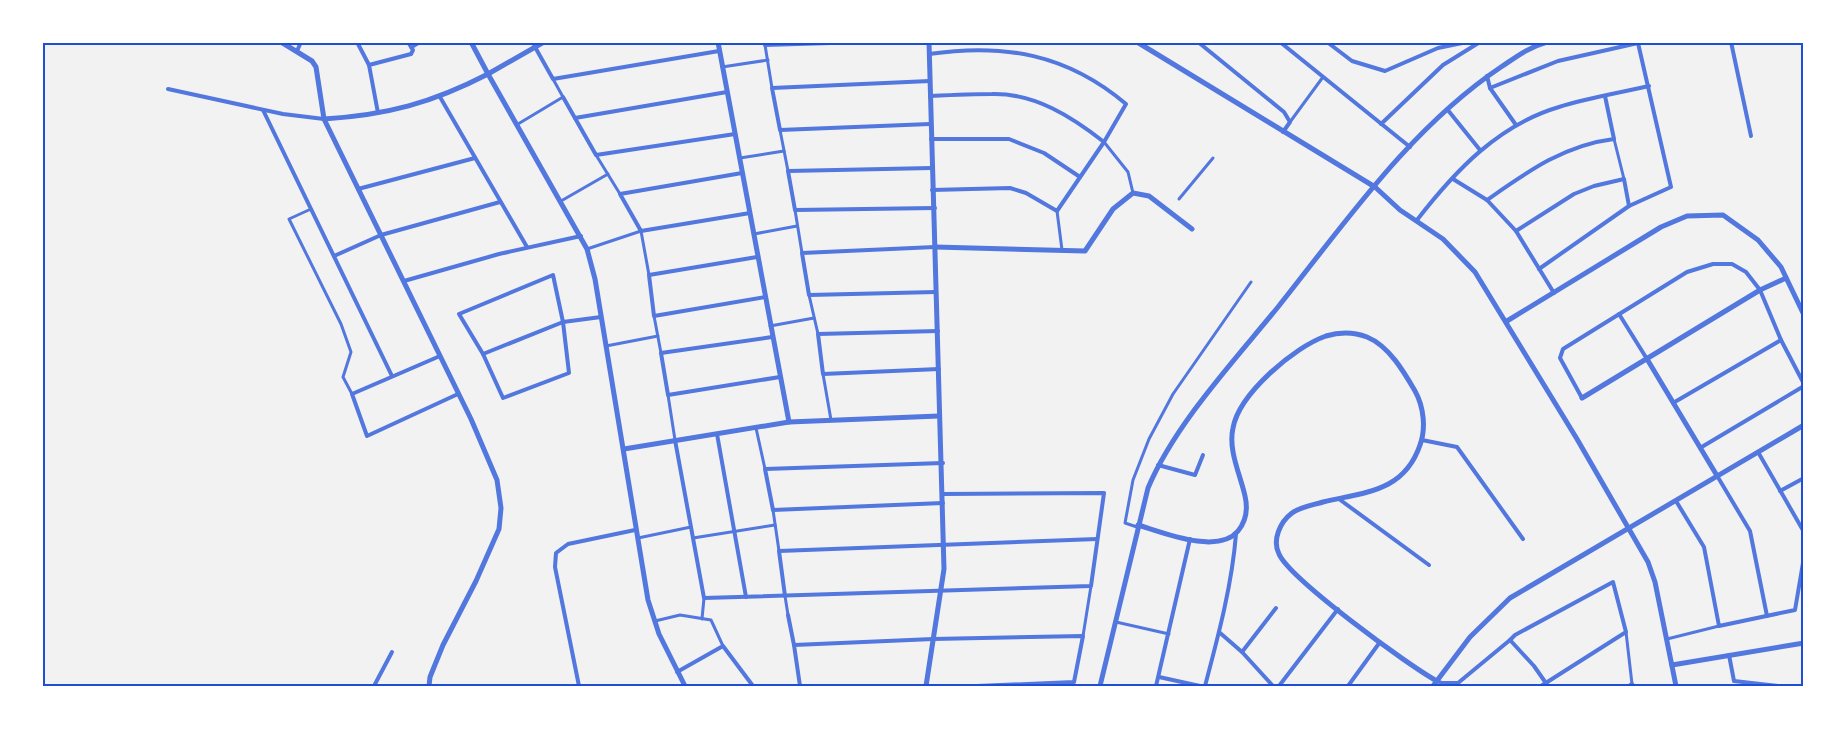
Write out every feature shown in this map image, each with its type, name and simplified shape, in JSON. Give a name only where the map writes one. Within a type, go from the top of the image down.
[{"type":"street","points":[[281,42],[312,61],[319,73],[324,119],[489,458],[497,480],[501,508],[499,529],[476,581],[442,645],[432,670],[429,686]]},
{"type":"street","points":[[297,52],[301,42]]},
{"type":"street","points":[[356,42],[370,65],[378,113]]},
{"type":"street","points":[[370,65],[412,54],[408,42]]},
{"type":"street","points":[[411,48],[421,42]]},
{"type":"street","points":[[471,42],[581,236],[586,249],[601,317],[648,600],[676,672],[685,686]]},
{"type":"street","points":[[168,89],[264,110],[324,119],[378,113],[412,106],[440,97],[488,74],[534,45],[544,42]]},
{"type":"street","points":[[718,42],[789,422]]},
{"type":"street","points":[[832,420],[765,44],[863,42]]},
{"type":"street","points":[[926,686],[944,569],[943,463],[939,416],[929,42]]},
{"type":"street","points":[[1137,42],[1375,187],[1400,210],[1443,239],[1475,272],[1507,321],[1648,562],[1655,582],[1676,686]]},
{"type":"street","points":[[1198,42],[1284,112],[1290,122]]},
{"type":"street","points":[[1280,42],[1410,147]]},
{"type":"street","points":[[1327,42],[1352,61],[1385,71],[1438,48],[1467,42]]},
{"type":"street","points":[[1437,42],[1438,48]]},
{"type":"street","points":[[1382,124],[1443,65],[1480,42]]},
{"type":"street","points":[[1100,686],[1138,526],[1148,488],[1158,465],[1234,362],[1375,187],[1410,147],[1446,109],[1488,76],[1532,47],[1547,42]]},
{"type":"street","points":[[1731,42],[1750,136]]},
{"type":"street","points":[[1490,88],[1558,61],[1638,43],[1671,187],[1629,206],[1539,269]]},
{"type":"street","points":[[534,45],[641,231],[675,440],[704,598],[702,619]]},
{"type":"street","points":[[929,54],[950,51],[1030,54],[1070,67],[1110,90],[1126,104],[1104,142],[1057,211],[1062,250]]},
{"type":"street","points":[[553,80],[719,52]]},
{"type":"street","points":[[722,67],[768,60]]},
{"type":"street","points":[[1488,76],[1490,88],[1516,125]]},
{"type":"street","points":[[1283,132],[1323,77]]},
{"type":"street","points":[[772,88],[930,81]]},
{"type":"street","points":[[1417,220],[1453,179],[1461,166],[1516,125],[1558,107],[1649,86]]},
{"type":"street","points":[[575,118],[727,92]]},
{"type":"street","points":[[930,96],[994,94],[1028,98],[1058,110],[1084,126],[1104,142],[1128,172],[1133,193]]},
{"type":"street","points":[[1605,96],[1629,206]]},
{"type":"street","points":[[440,97],[527,247]]},
{"type":"street","points":[[518,124],[563,97]]},
{"type":"street","points":[[1446,109],[1480,150]]},
{"type":"street","points":[[264,110],[392,376]]},
{"type":"street","points":[[780,130],[930,124]]},
{"type":"street","points":[[596,154],[735,134]]},
{"type":"street","points":[[931,139],[1009,139],[1044,153],[1080,177]]},
{"type":"street","points":[[1487,200],[1544,161],[1586,143],[1614,139]]},
{"type":"street","points":[[739,158],[784,151]]},
{"type":"street","points":[[358,189],[475,158]]},
{"type":"street","points":[[1180,199],[1213,158]]},
{"type":"street","points":[[788,170],[932,168]]},
{"type":"street","points":[[620,194],[742,173]]},
{"type":"street","points":[[561,201],[608,174]]},
{"type":"street","points":[[1453,179],[1487,200],[1516,231],[1554,294]]},
{"type":"street","points":[[1516,231],[1574,194],[1594,186],[1624,179]]},
{"type":"street","points":[[932,190],[1010,188],[1026,193],[1057,211]]},
{"type":"street","points":[[802,253],[935,246],[1085,251],[1113,209],[1133,193],[1149,196],[1192,229]]},
{"type":"street","points":[[334,256],[381,236],[500,202]]},
{"type":"street","points":[[795,210],[934,208]]},
{"type":"street","points":[[311,209],[287,220],[341,324],[351,352],[343,377],[352,394],[367,436],[458,394]]},
{"type":"street","points":[[586,249],[641,231],[750,213]]},
{"type":"street","points":[[1507,321],[1661,227],[1687,216],[1723,216],[1758,240],[1781,267],[1804,315]]},
{"type":"street","points":[[754,234],[797,226]]},
{"type":"street","points":[[404,281],[527,247],[581,236]]},
{"type":"street","points":[[649,275],[757,257]]},
{"type":"street","points":[[1700,448],[1804,385],[1781,340],[1760,290],[1740,268],[1732,264],[1712,264],[1687,272],[1563,350],[1560,354],[1560,358],[1582,398],[1760,290],[1786,278]]},
{"type":"street","points":[[553,275],[563,322],[569,373],[503,398],[482,354],[459,314],[553,275]]},
{"type":"street","points":[[1251,282],[1173,394],[1149,439],[1133,480],[1126,523],[1190,539],[1215,543],[1226,541],[1236,534],[1243,525],[1247,508],[1233,448],[1232,432],[1237,415],[1245,400],[1296,351],[1308,344],[1327,336],[1345,333],[1367,337],[1386,350],[1419,399],[1423,419],[1422,440],[1411,465],[1392,484],[1376,491],[1339,498],[1292,512],[1281,525],[1277,538],[1278,552],[1286,564],[1338,609],[1425,674],[1442,683],[1458,683],[1516,635],[1613,582],[1626,632],[1631,686]]},
{"type":"street","points":[[809,295],[936,292]]},
{"type":"street","points":[[654,316],[765,297]]},
{"type":"street","points":[[1619,314],[1750,532],[1767,616]]},
{"type":"street","points":[[482,354],[563,322],[601,317]]},
{"type":"street","points":[[770,327],[814,318]]},
{"type":"street","points":[[818,334],[938,331]]},
{"type":"street","points":[[606,346],[658,336]]},
{"type":"street","points":[[661,353],[772,336]]},
{"type":"street","points":[[1673,403],[1781,340]]},
{"type":"street","points":[[352,394],[440,356]]},
{"type":"street","points":[[823,374],[939,369]]},
{"type":"street","points":[[668,395],[780,377]]},
{"type":"street","points":[[624,449],[789,422],[939,416]]},
{"type":"street","points":[[1433,686],[1470,637],[1510,598],[1676,501],[1716,474],[1804,425]]},
{"type":"street","points":[[756,428],[773,510],[800,686]]},
{"type":"street","points":[[717,434],[746,597]]},
{"type":"street","points":[[1422,440],[1457,447],[1523,539]]},
{"type":"street","points":[[1758,452],[1804,532]]},
{"type":"street","points":[[1158,465],[1195,475],[1203,455]]},
{"type":"street","points":[[766,469],[943,463]]},
{"type":"street","points":[[1780,490],[1804,478]]},
{"type":"street","points":[[943,494],[1104,493],[1083,636],[1073,684],[977,686]]},
{"type":"street","points":[[1339,498],[1429,565]]},
{"type":"street","points":[[1676,501],[1704,548],[1719,626]]},
{"type":"street","points":[[773,510],[943,503]]},
{"type":"street","points":[[693,538],[775,525]]},
{"type":"street","points":[[637,538],[691,527]]},
{"type":"street","points":[[579,686],[555,567],[556,553],[568,544],[635,530]]},
{"type":"street","points":[[1206,686],[1219,632],[1236,534]]},
{"type":"street","points":[[779,551],[1097,539]]},
{"type":"street","points":[[1156,686],[1190,539]]},
{"type":"street","points":[[1667,638],[1795,610],[1804,557]]},
{"type":"street","points":[[704,598],[1091,586]]},
{"type":"street","points":[[1242,652],[1276,608]]},
{"type":"street","points":[[1279,686],[1338,609]]},
{"type":"street","points":[[655,621],[680,615],[711,620],[723,646],[753,686]]},
{"type":"street","points":[[1116,622],[1169,634]]},
{"type":"street","points":[[1219,632],[1242,652],[1273,686]]},
{"type":"street","points":[[1541,686],[1547,685],[1626,632]]},
{"type":"street","points":[[794,645],[933,639],[1083,636]]},
{"type":"street","points":[[1510,640],[1534,666],[1547,685]]},
{"type":"street","points":[[1348,686],[1380,641]]},
{"type":"street","points":[[1672,665],[1804,643]]},
{"type":"street","points":[[676,672],[723,646]]},
{"type":"street","points":[[374,686],[392,652]]},
{"type":"street","points":[[1729,655],[1734,681],[1778,686]]},
{"type":"street","points":[[1159,677],[1200,686]]}]
